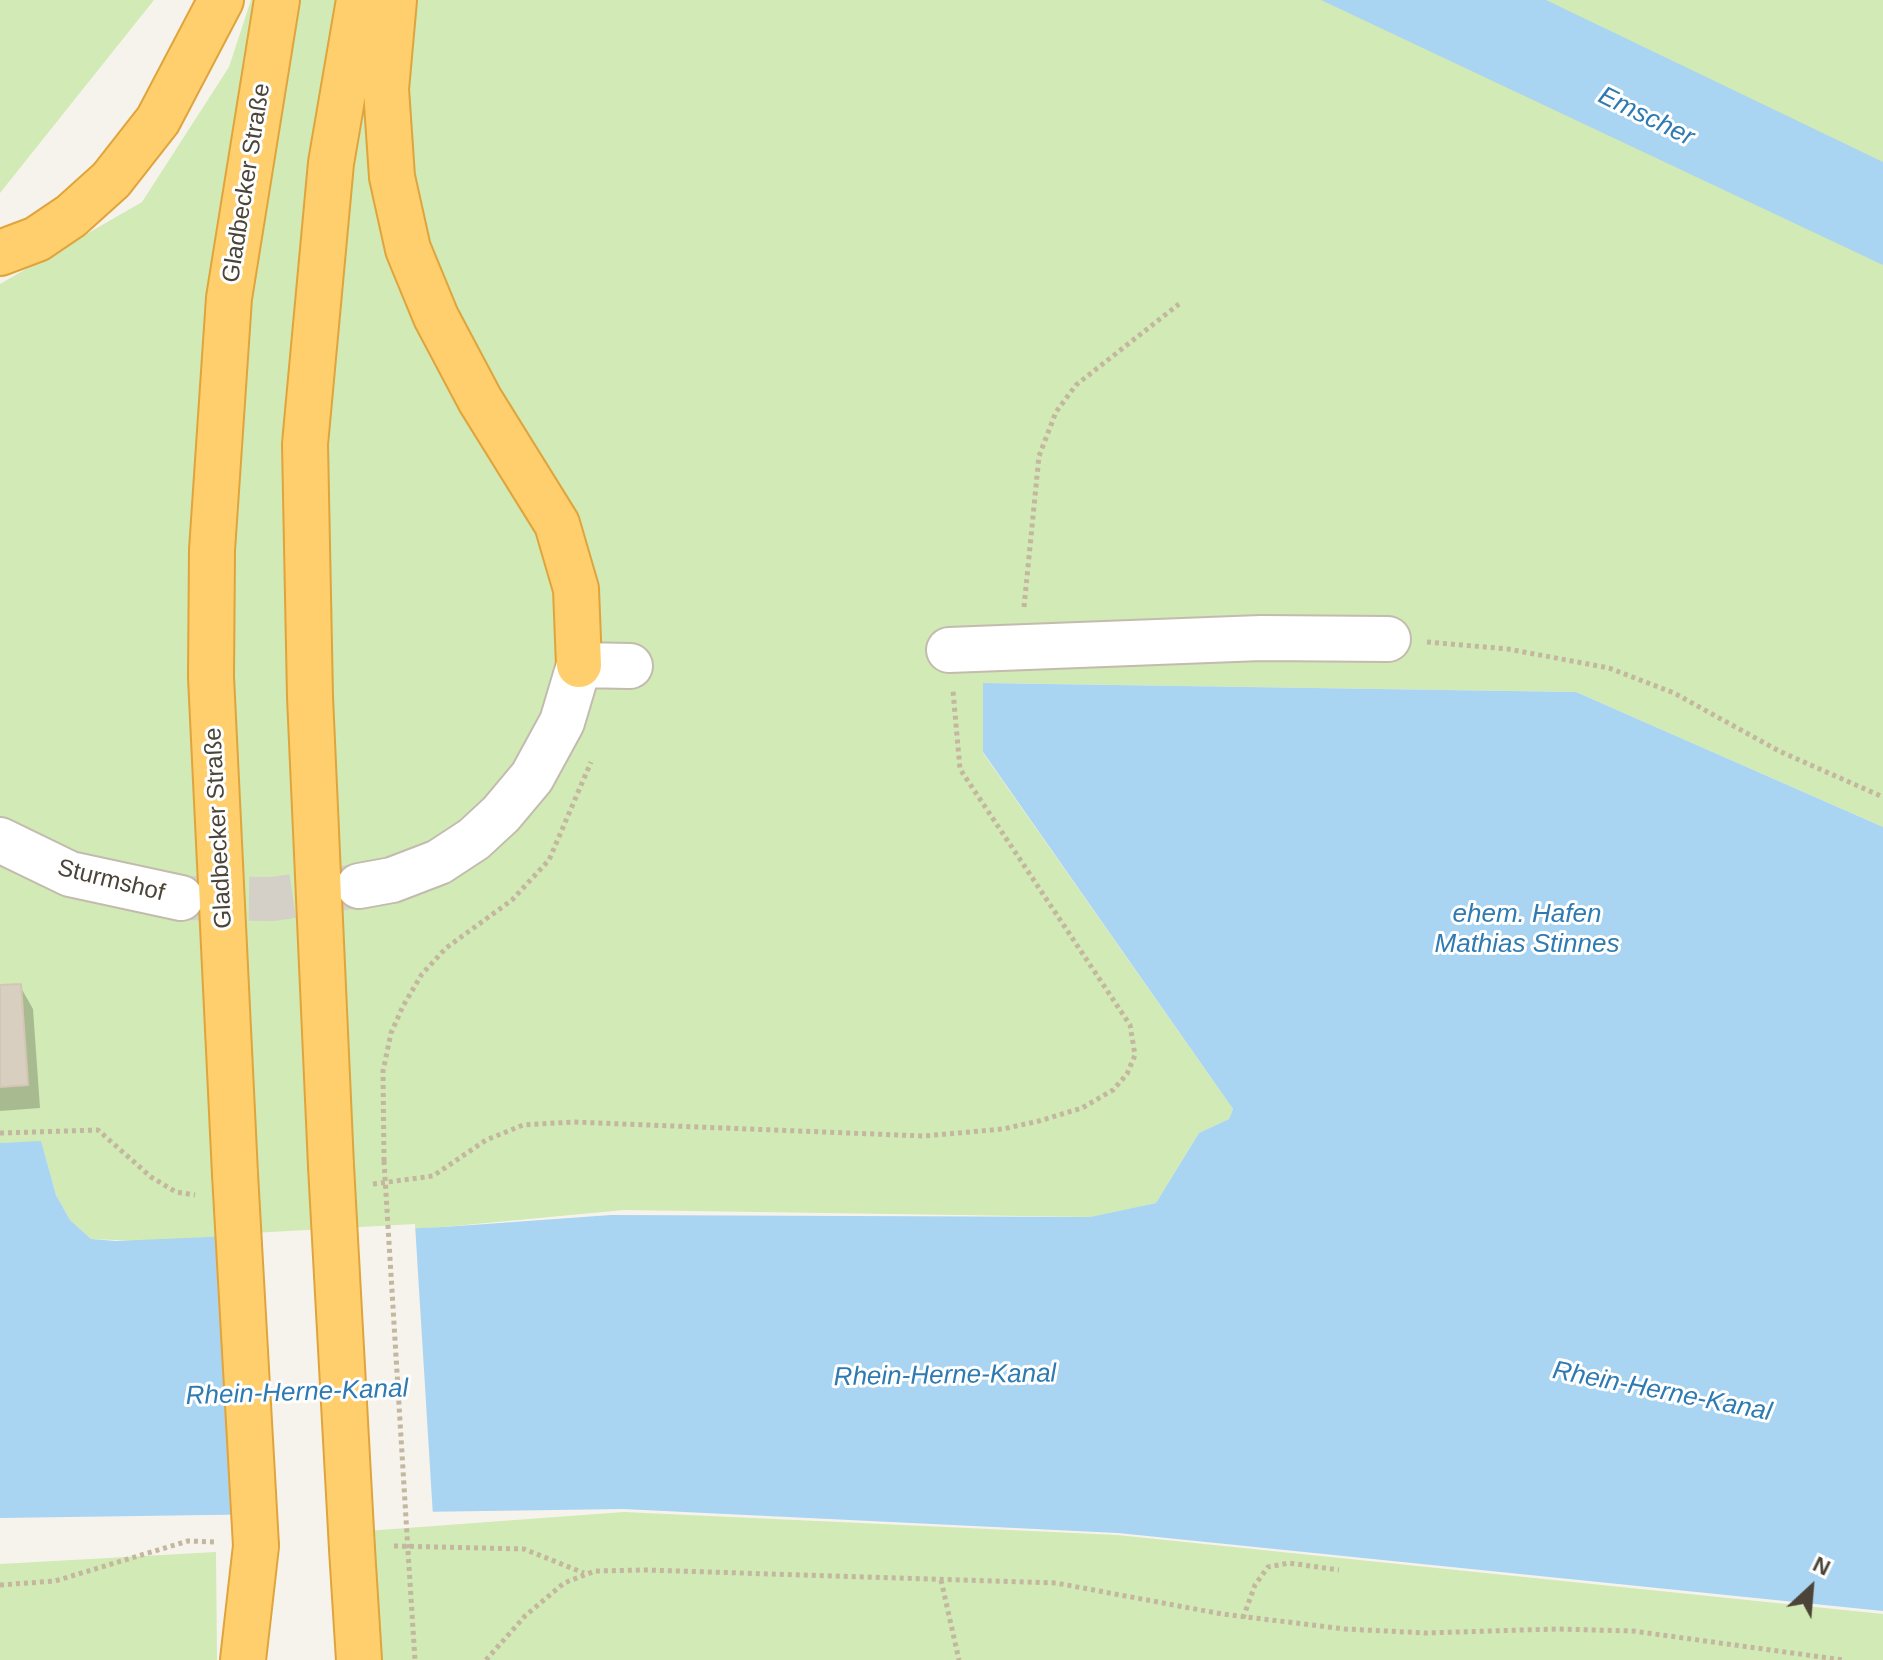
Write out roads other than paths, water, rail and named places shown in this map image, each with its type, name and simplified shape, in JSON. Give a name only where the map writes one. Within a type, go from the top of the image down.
[{"type":"highway","points":[[0,253],[37,239],[71,216],[111,180],[158,120],[221,0]]},
{"type":"highway","name":"Gladbecker Straße","points":[[264,1660],[256,1546],[219,1184],[211,677],[212,550],[229,298],[277,0]]},
{"type":"highway","points":[[359,0],[331,163],[305,444],[310,697],[344,1176],[352,1549],[359,1651]]},
{"type":"highway","points":[[394,0],[386,89],[392,177],[408,249],[436,317],[480,400],[557,524],[576,589],[579,665]]},
{"type":"highway","points":[[243,1660],[256,1546]]},
{"type":"street","points":[[949,650],[1261,638],[1388,639]]},
{"type":"street","points":[[359,886],[392,880],[439,862],[474,839],[501,814],[532,777],[562,722],[579,665],[630,666]]},
{"type":"street","name":"Sturmshof","points":[[0,840],[70,874],[181,898]]},
{"type":"water","name":"Emscher","points":[[1321,0],[1546,0],[1883,162],[1883,265]]},
{"type":"water","points":[[983,683],[1576,692],[1883,827],[1883,1611],[1118,1533],[623,1509],[0,1518],[0,1143],[41,1141],[56,1195],[70,1220],[91,1239],[116,1241],[444,1227],[611,1215],[1090,1217],[1156,1203],[1199,1133],[1229,1119],[1233,1109],[983,752]]},
{"type":"tunnel","points":[[183,898],[273,899],[357,886]]},
{"type":"water label","name":"ehem. Hafen Mathias Stinnes","points":[[1527,930]]},
{"type":"water label","name":"Rhein-Herne-Kanal","points":[[945,1376]]},
{"type":"water label","name":"Rhein-Herne-Kanal","points":[[1662,1392]]},
{"type":"water label","name":"Rhein-Herne-Kanal","points":[[297,1393]]}]
